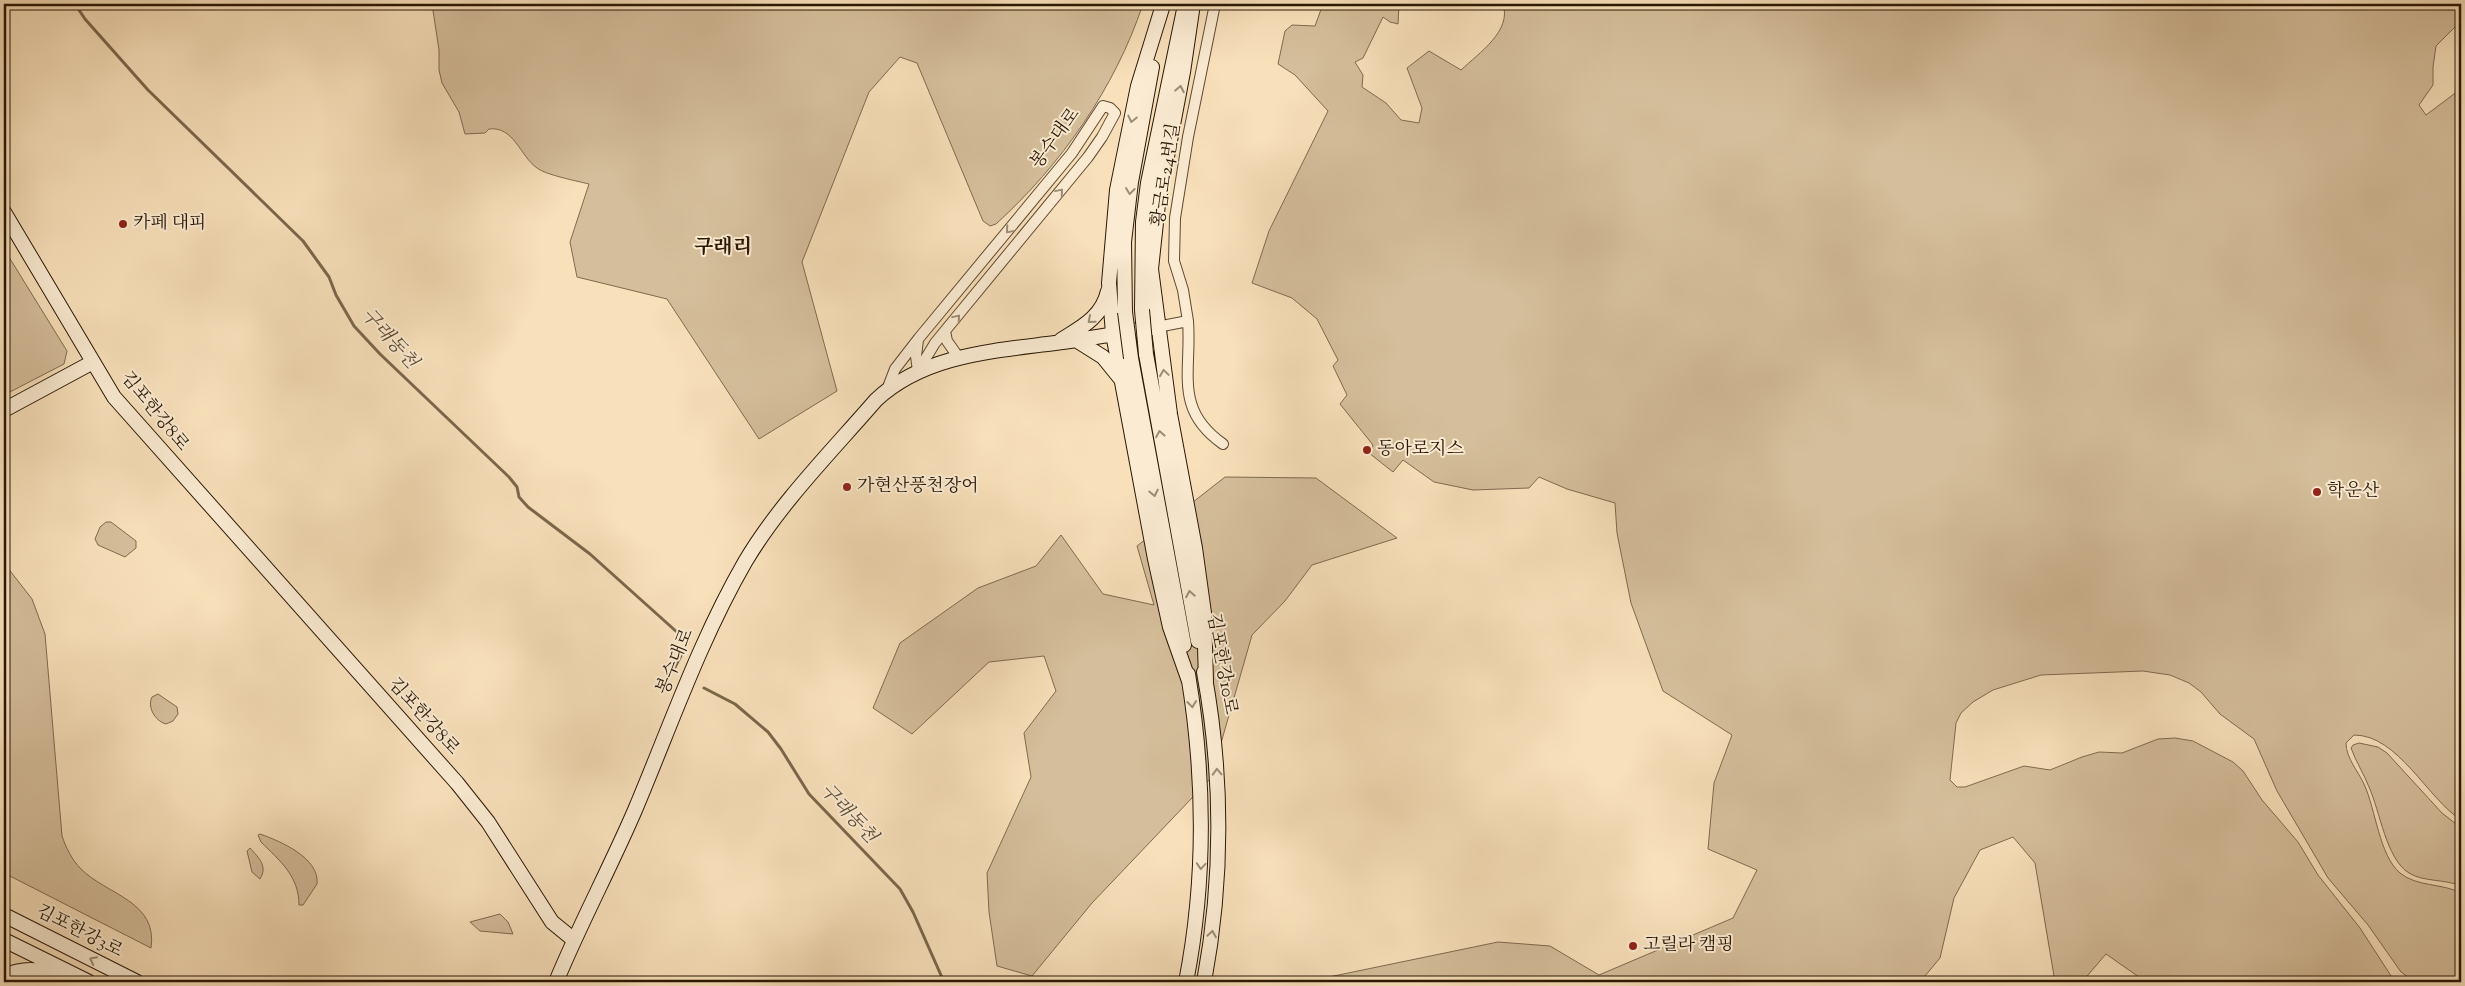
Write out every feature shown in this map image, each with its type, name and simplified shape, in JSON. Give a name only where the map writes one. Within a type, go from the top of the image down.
[{"type":"street","name":"김포한강10로","points":[[1163,4],[1130,190],[1124,242],[1126,312],[1131,358],[1189,681],[1199,767],[1202,861],[1194,940],[1186,982]]},
{"type":"street","points":[[1055,343],[1089,322],[1098,314],[1108,294],[1117,190],[1138,86],[1163,4]]},
{"type":"street","name":"김포한강10로","points":[[1186,4],[1148,183],[1143,222],[1142,310],[1146,354],[1206,681],[1216,749],[1217,896],[1204,982]]},
{"type":"street","points":[[1193,4],[1183,72],[1158,204],[1151,269],[1170,414],[1195,548],[1203,604],[1206,681]]},
{"type":"street","name":"황금로24번길","points":[[1215,4],[1185,156],[1175,218],[1174,260],[1183,290],[1188,321],[1190,344],[1187,377],[1191,404],[1201,425],[1223,444]]},
{"type":"street","name":"봉수대로","points":[[887,390],[895,369],[919,338],[1072,153],[1103,106],[1110,108],[1115,113],[1088,157],[945,331],[918,371]]},
{"type":"street","name":"김포한강8로","points":[[4,212],[114,397],[457,783],[488,822],[552,922],[574,940]]},
{"type":"street","points":[[1110,283],[1113,334],[1155,560],[1170,627],[1189,681]]},
{"type":"street","points":[[1158,328],[1188,321]]},
{"type":"street","name":"봉수대로","points":[[556,982],[574,940],[606,877],[708,632],[746,561],[800,488],[887,390],[918,371],[959,358],[1008,348],[1158,328]]},
{"type":"street","points":[[945,331],[947,341],[959,358]]},
{"type":"street","points":[[918,371],[916,356],[919,338]]},
{"type":"street","points":[[1076,340],[1103,357],[1122,381]]},
{"type":"street","points":[[4,410],[93,362]]},
{"type":"street","name":"김포한강3로","points":[[4,917],[137,982]]},
{"type":"street","points":[[4,940],[90,982]]},
{"type":"street","points":[[4,976],[26,969],[47,971],[82,982]]},
{"type":"shaded area","points":[[432,4],[1143,4],[1117,66],[1101,95],[1064,151],[1020,201],[996,224],[990,226],[983,221],[917,63],[900,57],[869,92],[802,262],[837,391],[759,439],[667,299],[577,277],[570,242],[589,184],[541,171],[531,163],[511,137],[498,129],[489,129],[485,133],[465,134],[459,112],[442,83]]},
{"type":"shaded area","points":[[1323,4],[1340,4],[1344,8],[1350,8],[1357,4],[1399,4],[1398,24],[1390,22],[1383,17],[1363,58],[1355,62],[1363,75],[1362,87],[1386,103],[1401,120],[1419,123],[1422,108],[1407,68],[1429,51],[1461,70],[1485,49],[1498,32],[1505,14],[1503,4],[2461,4],[2461,21],[2436,46],[2433,85],[2419,105],[2426,115],[2458,91],[2461,94],[2461,820],[2448,810],[2411,769],[2384,745],[2370,738],[2354,735],[2346,743],[2350,759],[2364,784],[2383,844],[2393,865],[2400,873],[2414,881],[2461,893],[2461,982],[2415,982],[2401,972],[2368,925],[2328,878],[2277,791],[2254,739],[2220,714],[2201,692],[2189,683],[2170,675],[2143,671],[2041,675],[1993,690],[1973,702],[1961,713],[1956,723],[1950,780],[1957,787],[1965,787],[2024,766],[2050,770],[2099,752],[2122,753],[2158,739],[2175,738],[2193,741],[2233,762],[2243,771],[2262,800],[2298,842],[2318,875],[2360,928],[2395,982],[2146,982],[2106,954],[2082,982],[2055,982],[2035,863],[2013,837],[1980,850],[1954,898],[1940,958],[1920,982],[1323,982],[1324,978],[1498,942],[1550,946],[1599,975],[1733,918],[1757,870],[1708,849],[1714,783],[1732,735],[1663,691],[1631,603],[1617,533],[1615,503],[1567,489],[1539,477],[1529,488],[1473,490],[1434,482],[1403,460],[1393,472],[1369,453],[1373,445],[1340,404],[1347,395],[1333,366],[1338,360],[1317,319],[1292,298],[1252,283],[1269,231],[1328,111],[1295,75],[1278,64],[1285,31],[1292,25],[1315,26]]},
{"type":"shaded area","points":[[4,249],[67,351],[64,364],[4,395]]},
{"type":"shaded area","points":[[1225,477],[1316,478],[1397,538],[1312,565],[1285,601],[1252,635],[1211,778],[1092,903],[1032,976],[997,966],[989,912],[987,873],[1031,777],[1024,733],[1056,691],[1044,656],[989,662],[912,734],[873,708],[900,643],[978,588],[1036,566],[1061,535],[1103,594],[1154,605],[1137,546]]},
{"type":"shaded area","points":[[106,522],[111,522],[136,541],[136,548],[125,557],[98,545],[95,539],[100,527]]},
{"type":"shaded area","points":[[4,563],[32,599],[45,634],[62,836],[72,858],[81,869],[139,909],[147,919],[151,932],[151,948],[4,873],[6,825],[4,804]]},
{"type":"shaded area","points":[[158,694],[177,707],[178,714],[173,721],[166,724],[155,717],[151,709],[152,697]]},
{"type":"shaded area","points":[[2359,743],[2378,747],[2387,753],[2442,813],[2461,828],[2461,886],[2415,876],[2401,866],[2389,846],[2373,797],[2351,748]]},
{"type":"shaded area","points":[[260,834],[288,846],[306,859],[312,866],[317,884],[303,905],[299,905],[296,886],[292,877],[261,842],[258,835]]},
{"type":"shaded area","points":[[250,848],[263,866],[260,879],[252,872],[247,851]]},
{"type":"shaded area","points":[[500,914],[508,922],[513,934],[480,931],[470,922]]},
{"type":"waterway","name":"구래동천","points":[[75,4],[85,19],[148,90],[303,241],[329,277],[336,295],[354,326],[380,354],[509,477],[517,487],[519,497],[528,507],[590,554],[688,642],[673,671]]},
{"type":"waterway","name":"구래동천","points":[[704,688],[735,704],[768,732],[809,794],[900,889],[913,912],[944,982]]},
{"type":"place","name":"카페 대피","points":[[123,224]]},
{"type":"place","name":"동아로지스","points":[[1367,450]]},
{"type":"place","name":"가현산풍천장어","points":[[847,487]]},
{"type":"place","name":"학운산","points":[[2317,492]]},
{"type":"place","name":"고릴라 캠핑","points":[[1633,946]]},
{"type":"district","name":"구래리","points":[[723,248]]}]
